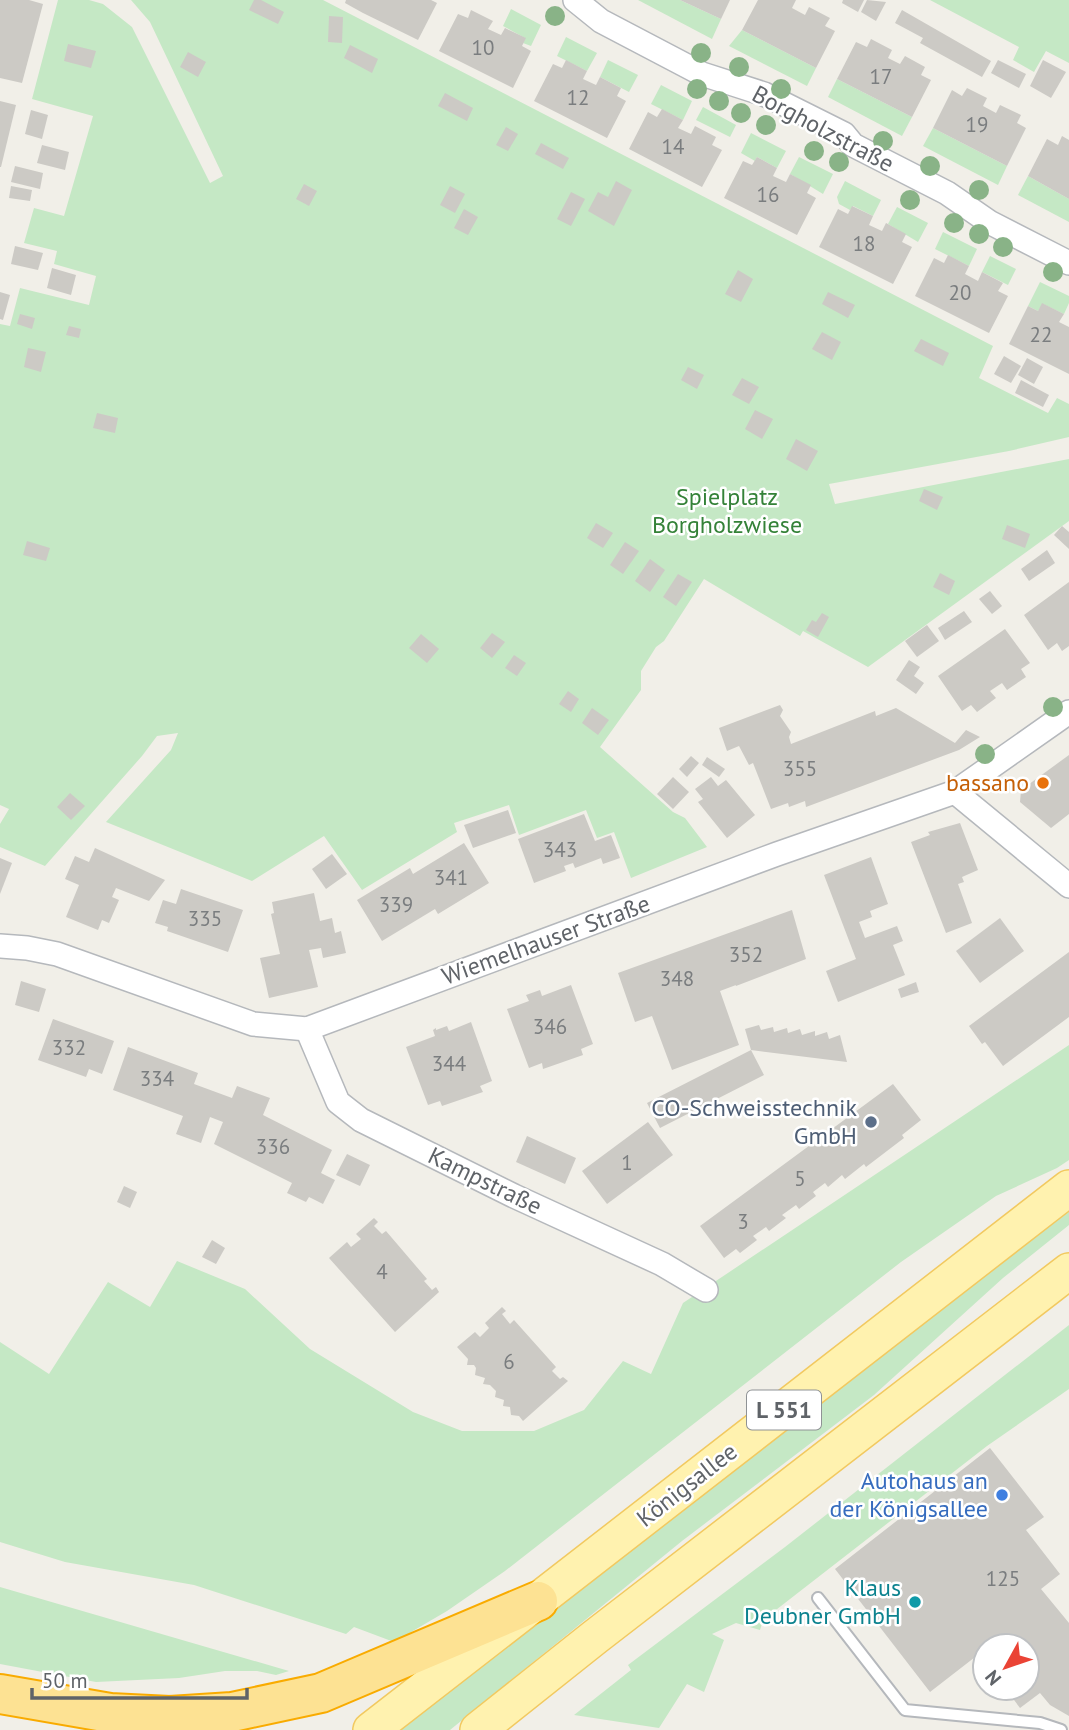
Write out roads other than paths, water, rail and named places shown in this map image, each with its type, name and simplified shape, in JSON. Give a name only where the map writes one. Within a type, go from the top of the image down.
[{"type":"highway","points":[[0,1694],[110,1713],[170,1716],[232,1712],[321,1693],[538,1601]]},
{"type":"highway","points":[[232,1712],[271,1730]]},
{"type":"main road","name":"Königsallee","points":[[371,1730],[1069,1188]]},
{"type":"main road","name":"L 551","points":[[478,1730],[1069,1271]]},
{"type":"street","name":"Borgholzstraße","points":[[575,0],[601,21],[702,74],[764,94],[844,134],[853,145],[947,193],[989,222],[1069,263]]},
{"type":"street","name":"Wiemelhauser Straße","points":[[0,946],[57,954],[253,1024],[307,1029],[777,854],[955,792],[1069,712]]},
{"type":"street","points":[[955,792],[1069,886]]},
{"type":"street","name":"Kampstraße","points":[[307,1029],[338,1102],[361,1120],[513,1196],[662,1264],[706,1290]]},
{"type":"lane","points":[[818,1598],[905,1710],[1040,1723],[1061,1730]]},
{"type":"place","name":"bassano","points":[[1043,783]]},
{"type":"place","name":"CO-Schweisstechnik GmbH","points":[[871,1122]]},
{"type":"place","name":"Autohaus an der Königsallee","points":[[1002,1495]]},
{"type":"place","name":"Klaus Deubner GmbH","points":[[915,1602]]},
{"type":"park label","name":"Spielplatz Borgholzwiese","points":[[727,511]]}]
